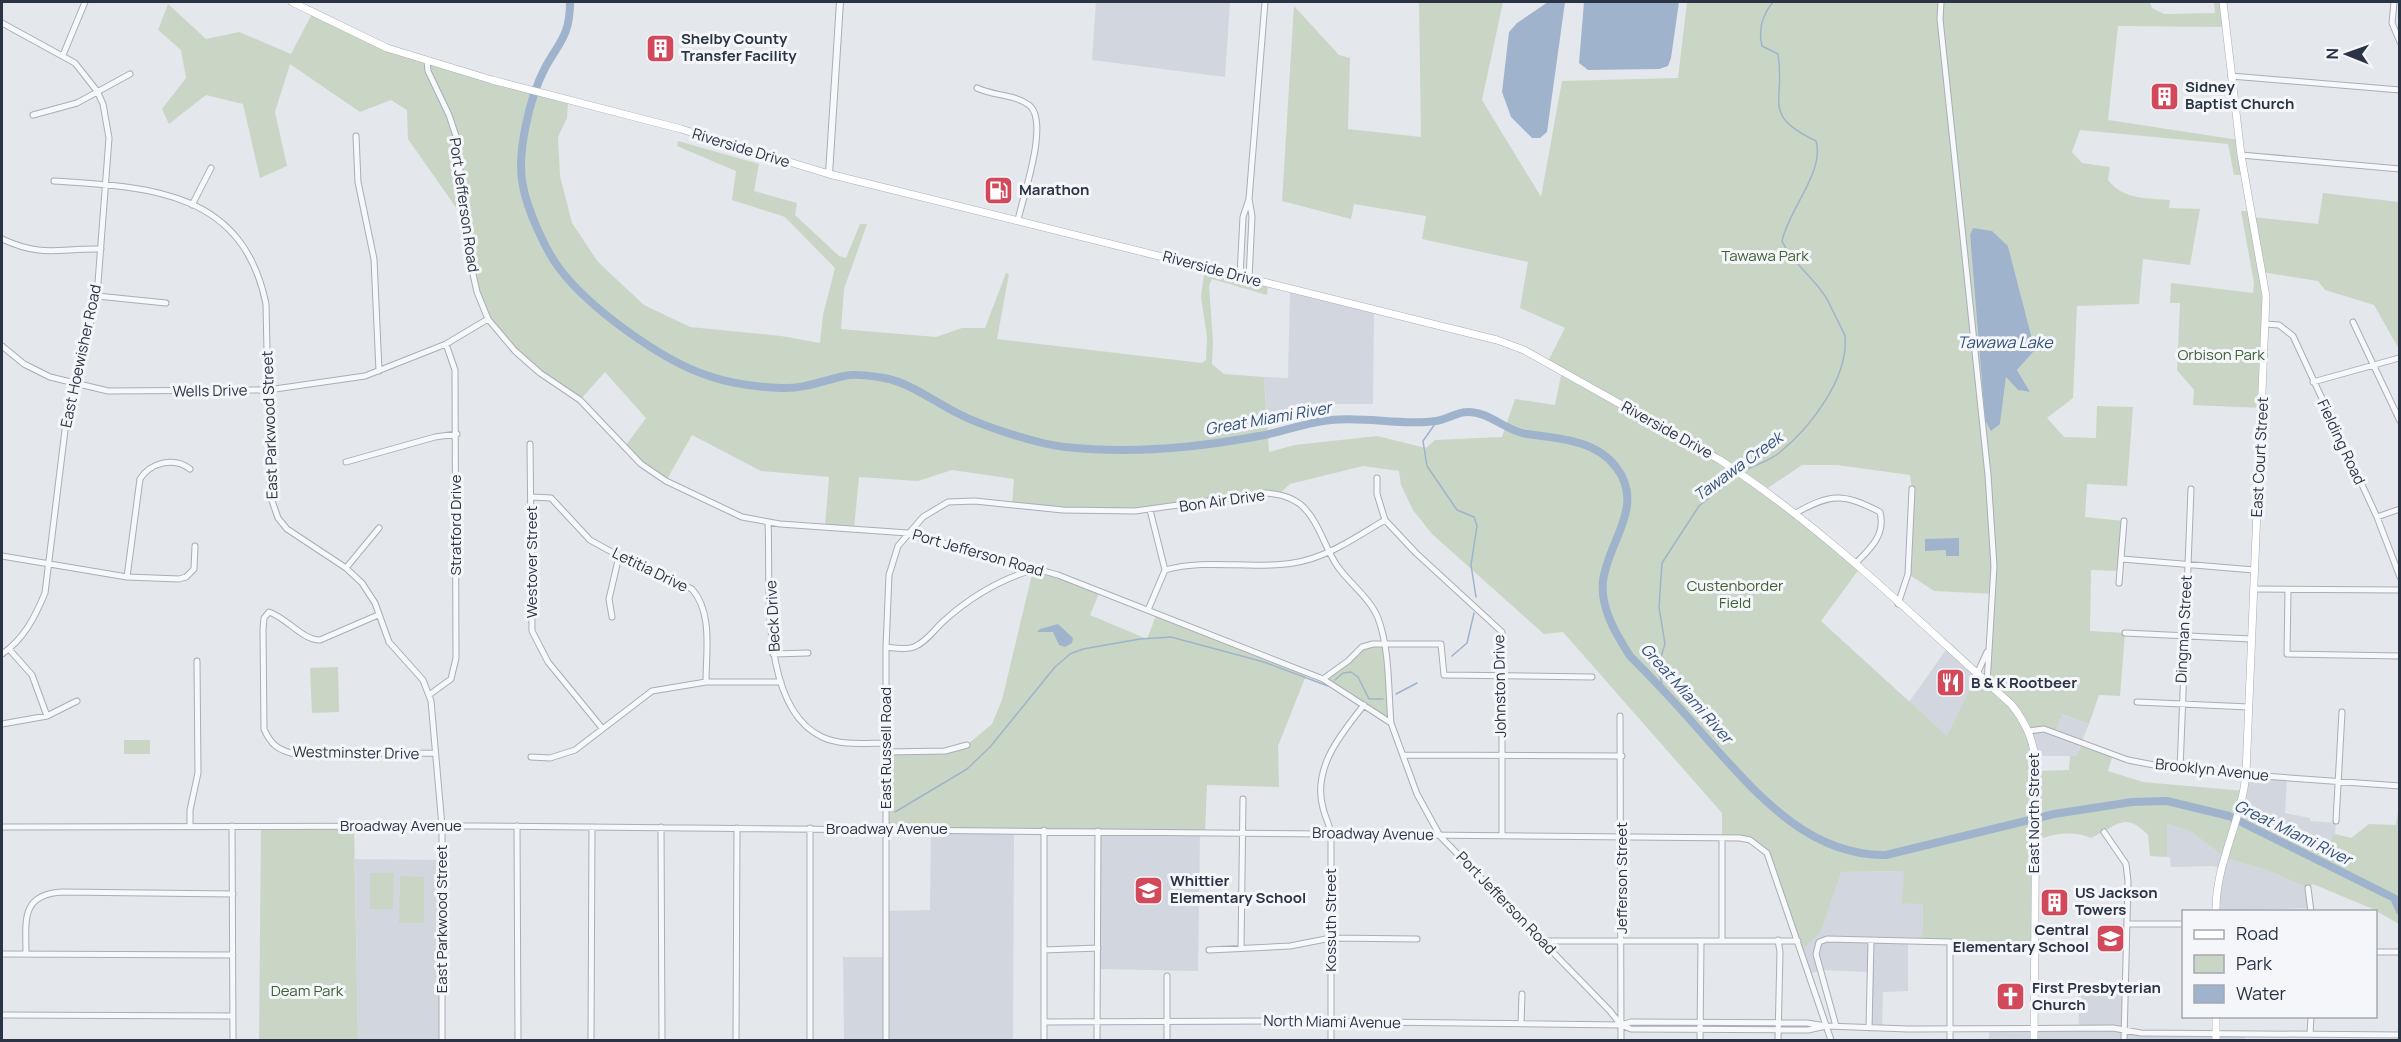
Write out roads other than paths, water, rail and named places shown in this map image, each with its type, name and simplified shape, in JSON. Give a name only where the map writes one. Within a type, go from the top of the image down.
[{"type":"main road","name":"Riverside Drive","points":[[292,2],[351,32],[427,61],[568,102],[681,129],[829,174],[1497,340],[1524,350],[1720,460],[1751,480],[1855,564],[2011,704],[2029,731]]},
{"type":"main road","name":"East Court Street","points":[[2216,910],[2217,886],[2240,807],[2246,773],[2266,296],[2241,154],[2223,2]]},
{"type":"main road","name":"East North Street","points":[[2029,731],[2035,753],[2036,771],[2034,1041]]},
{"type":"main road","points":[[2216,1018],[2216,1037]]},
{"type":"street","points":[[63,55],[85,2]]},
{"type":"street","points":[[829,174],[840,2]]},
{"type":"street","points":[[1249,279],[1252,216],[1249,199],[1265,2]]},
{"type":"street","points":[[1941,2],[1940,19],[1991,520],[1995,589],[1988,684]]},
{"type":"street","points":[[2394,2],[2392,23],[2400,42]]},
{"type":"street","name":"East Hoewisher Road","points":[[2,23],[75,63],[97,91],[103,104],[109,138],[97,296],[87,345],[74,385],[66,422],[45,593],[35,617],[9,649],[2,654]]},
{"type":"street","name":"Port Jefferson Road","points":[[427,61],[428,71],[449,115],[458,142],[464,234],[477,292],[488,319],[531,366],[580,400],[624,448],[666,482],[742,517],[768,522],[908,533],[1058,575],[1323,679],[1391,723],[1417,794],[1440,836],[1544,941],[1621,1025]]},
{"type":"street","points":[[33,115],[77,103],[130,74]]},
{"type":"street","points":[[2231,76],[2400,90]]},
{"type":"street","points":[[977,88],[1015,98],[1030,105],[1036,114],[1038,134],[1018,220]]},
{"type":"street","points":[[356,136],[358,182],[374,259],[379,371]]},
{"type":"street","points":[[2241,154],[2400,169]]},
{"type":"street","points":[[192,205],[211,168]]},
{"type":"street","name":"East Parkwood Street","points":[[54,181],[106,184],[150,191],[192,205],[226,226],[247,250],[260,274],[266,304],[270,495],[278,518],[287,529],[346,568],[362,583],[375,603],[389,642],[423,680],[429,695],[442,826],[442,1041]]},
{"type":"street","points":[[1240,276],[1243,216],[1249,199]]},
{"type":"street","points":[[2,239],[21,248],[47,253],[100,249]]},
{"type":"street","points":[[97,296],[166,303]]},
{"type":"street","name":"Wells Drive","points":[[2,346],[24,364],[50,377],[74,385],[108,391],[268,390],[336,381],[379,371],[446,344],[488,319]]},
{"type":"street","points":[[2353,322],[2400,421]]},
{"type":"street","name":"Fielding Road","points":[[2265,324],[2279,326],[2293,336],[2398,562],[2400,577]]},
{"type":"street","name":"Stratford Drive","points":[[429,695],[450,679],[456,658],[455,369],[446,344]]},
{"type":"street","points":[[2313,382],[2399,358]]},
{"type":"street","points":[[346,462],[435,437],[457,434]]},
{"type":"street","name":"Westover Street","points":[[530,444],[532,631],[548,662],[602,728]]},
{"type":"street","points":[[127,577],[140,479],[145,471],[163,463],[185,465],[190,469]]},
{"type":"street","points":[[1165,570],[1203,563],[1254,566],[1295,563],[1330,552],[1384,520],[1377,494],[1377,478]]},
{"type":"street","points":[[1898,604],[1908,574],[1912,489]]},
{"type":"street","name":"Dingman Street","points":[[2180,770],[2191,489]]},
{"type":"street","name":"Bon Air Drive","points":[[908,533],[934,509],[948,502],[962,501],[1063,510],[1150,510],[1279,494],[1300,505],[1313,520],[1338,566],[1377,616],[1384,643],[1391,723]]},
{"type":"street","name":"Letitia Drive","points":[[532,497],[551,498],[590,540],[619,556],[692,589],[700,598],[705,617],[706,682]]},
{"type":"street","points":[[1794,514],[1828,497],[1845,497],[1880,512],[1883,527],[1874,544],[1855,564]]},
{"type":"street","points":[[2377,517],[2400,509]]},
{"type":"street","points":[[1148,609],[1165,570],[1150,510]]},
{"type":"street","name":"Johnston Drive","points":[[1384,520],[1416,553],[1502,632],[1502,836]]},
{"type":"street","points":[[2120,583],[2124,521]]},
{"type":"street","name":"Beck Drive","points":[[768,522],[773,654],[781,682],[803,723],[820,736],[848,743],[886,743]]},
{"type":"street","points":[[346,568],[379,528]]},
{"type":"street","name":"East Russell Road","points":[[886,1041],[886,647],[891,567],[898,546],[908,533]]},
{"type":"street","points":[[2,556],[127,577],[186,578],[194,569],[195,546]]},
{"type":"street","points":[[612,617],[609,599],[619,556]]},
{"type":"street","points":[[2122,559],[2254,570]]},
{"type":"street","points":[[886,647],[911,648],[924,642],[946,619],[978,594],[1007,578],[1034,570]]},
{"type":"street","points":[[2254,589],[2400,590]]},
{"type":"street","points":[[2288,590],[2287,654],[2400,656]]},
{"type":"street","name":"Westminster Drive","points":[[378,615],[320,640],[312,640],[279,615],[269,612],[264,618],[263,629],[264,723],[271,743],[278,749],[295,754],[435,753]]},
{"type":"street","points":[[2125,633],[2251,639]]},
{"type":"street","points":[[1323,679],[1348,661],[1362,647],[1384,643],[1441,644],[1444,675],[1592,677]]},
{"type":"street","points":[[1977,674],[1989,648]]},
{"type":"street","points":[[9,649],[36,683],[47,716]]},
{"type":"street","points":[[773,654],[808,652]]},
{"type":"street","points":[[190,826],[190,810],[198,773],[197,661]]},
{"type":"street","points":[[531,757],[567,754],[652,691],[706,682],[781,682]]},
{"type":"street","points":[[2,724],[47,716],[77,701]]},
{"type":"street","points":[[2137,702],[2249,707]]},
{"type":"street","name":"Kossuth Street","points":[[1331,1041],[1331,835],[1323,808],[1323,772],[1339,737],[1364,705]]},
{"type":"street","points":[[2336,821],[2343,712]]},
{"type":"street","name":"Jefferson Street","points":[[1620,716],[1622,756],[1621,1041]]},
{"type":"street","name":"Brooklyn Avenue","points":[[2029,731],[2044,729],[2128,760],[2180,770],[2400,786]]},
{"type":"street","points":[[886,752],[945,751],[967,745]]},
{"type":"street","points":[[1403,755],[1622,756]]},
{"type":"street","points":[[1241,948],[1243,799]]},
{"type":"street","points":[[231,826],[233,1041]]},
{"type":"street","points":[[517,826],[518,1041]]},
{"type":"street","name":"Broadway Avenue","points":[[2,827],[886,828],[1722,838],[1750,840],[1767,853],[1798,941]]},
{"type":"street","points":[[591,1041],[592,827]]},
{"type":"street","points":[[661,827],[662,1041]]},
{"type":"street","points":[[736,1041],[737,828]]},
{"type":"street","points":[[810,828],[810,1041]]},
{"type":"street","points":[[1044,830],[1044,1041]]},
{"type":"street","points":[[1097,1041],[1098,831]]},
{"type":"street","points":[[2104,832],[2126,864],[2128,924],[2124,1041]]},
{"type":"street","points":[[1722,838],[1722,941]]},
{"type":"street","points":[[2308,888],[2311,910]]},
{"type":"street","points":[[26,954],[28,908],[45,894],[63,892],[233,894]]},
{"type":"street","points":[[2128,924],[2182,924]]},
{"type":"street","points":[[1209,950],[1290,946],[1331,939],[1417,939]]},
{"type":"street","points":[[1836,1026],[1816,946],[1819,942],[1827,939],[1950,942],[1950,1041]]},
{"type":"street","points":[[1778,940],[1780,964],[1778,1041]]},
{"type":"street","points":[[1544,941],[1798,941],[1831,1041]]},
{"type":"street","points":[[1700,1041],[1701,941]]},
{"type":"street","points":[[1869,1028],[1871,941]]},
{"type":"street","points":[[1044,950],[1098,948]]},
{"type":"street","points":[[2377,952],[2400,952]]},
{"type":"street","points":[[2,954],[233,955]]},
{"type":"street","points":[[1167,976],[1167,1041]]},
{"type":"street","points":[[1521,1024],[1522,994]]},
{"type":"street","points":[[2,1015],[233,1016]]},
{"type":"street","points":[[2308,1036],[2311,1018]]},
{"type":"street","name":"North Miami Avenue","points":[[1044,1022],[1621,1025],[1631,1022],[1700,1022],[1778,1025],[1808,1030],[1826,1026],[2034,1028],[2124,1030],[2216,1037],[2397,1037]]},
{"type":"street","name":"North Miami Avenue","points":[[1621,1025],[1631,1029],[1700,1029],[1778,1025]]},
{"type":"water","points":[[1548,2],[1565,2],[1547,132],[1540,138],[1532,138],[1511,117],[1502,92],[1509,32],[1517,23]]},
{"type":"water","points":[[1584,2],[1679,2],[1668,66],[1659,69],[1588,70],[1579,63]]},
{"type":"water","name":"Tawawa Lake","points":[[1973,228],[1992,231],[2008,246],[2035,350],[2017,370],[2030,392],[2018,390],[2006,377],[2000,424],[1991,431],[1985,420],[1970,235]]},
{"type":"water","points":[[1959,538],[1959,556],[1946,556],[1946,550],[1925,551],[1925,539]]},
{"type":"water","points":[[1058,624],[1073,638],[1072,643],[1065,647],[1059,645],[1053,632],[1037,632]]},
{"type":"waterway","name":"Great Miami River","points":[[570,2],[566,30],[539,80],[526,126],[521,173],[528,206],[548,250],[572,284],[607,316],[649,346],[690,369],[736,383],[781,388],[805,386],[848,375],[894,380],[957,413],[995,429],[1053,445],[1089,449],[1138,450],[1187,447],[1259,436],[1322,421],[1357,419],[1423,422],[1440,420],[1467,412],[1483,415],[1512,430],[1575,442],[1598,451],[1608,458],[1624,481],[1627,496],[1626,510],[1603,581],[1604,601],[1619,639],[1630,656],[1745,780],[1786,818],[1808,833],[1832,845],[1858,853],[1886,855],[2054,814],[2132,802],[2167,801],[2229,816],[2394,898],[2400,911]]},
{"type":"waterway","name":"Tawawa Creek","points":[[1742,472],[1775,456],[1803,430],[1815,416],[1834,385],[1845,352],[1845,336],[1829,303],[1819,287],[1792,258],[1782,241],[1811,177],[1817,153],[1816,141],[1799,132],[1781,115],[1778,54],[1762,46],[1760,34],[1766,12],[1773,2]]},
{"type":"waterway","points":[[1437,421],[1423,441],[1427,466],[1457,510],[1474,517],[1477,526],[1471,565],[1476,597]]},
{"type":"waterway","name":"Tawawa Creek","points":[[1663,689],[1658,666],[1665,644],[1659,607],[1662,563],[1699,506],[1738,475]]},
{"type":"waterway","points":[[1452,656],[1467,643],[1474,613]]},
{"type":"waterway","points":[[895,812],[967,769],[990,747],[1055,667],[1070,654],[1083,649],[1140,639],[1171,637],[1264,662],[1328,686]]},
{"type":"waterway","points":[[1335,680],[1343,673],[1351,672],[1358,677],[1369,699],[1383,699]]},
{"type":"waterway","points":[[1396,694],[1417,683]]},
{"type":"place","name":"Shelby County Transfer Facility","points":[[660,48]]},
{"type":"place","name":"Sidney Baptist Church","points":[[2164,96]]},
{"type":"place","name":"Marathon","points":[[998,190]]},
{"type":"place","name":"B & K Rootbeer","points":[[1950,683]]},
{"type":"place","name":"Whittier Elementary School","points":[[1149,890]]},
{"type":"place","name":"US Jackson Towers","points":[[2054,902]]},
{"type":"place","name":"Central Elementary School","points":[[2110,939]]},
{"type":"place","name":"First Presbyterian Church","points":[[2011,997]]},
{"type":"park label","name":"Tawawa Park","points":[[1765,256]]},
{"type":"park label","name":"Orbison Park","points":[[2221,355]]},
{"type":"park label","name":"Custenborder Field","points":[[1735,594]]},
{"type":"park label","name":"Deam Park","points":[[307,991]]}]
